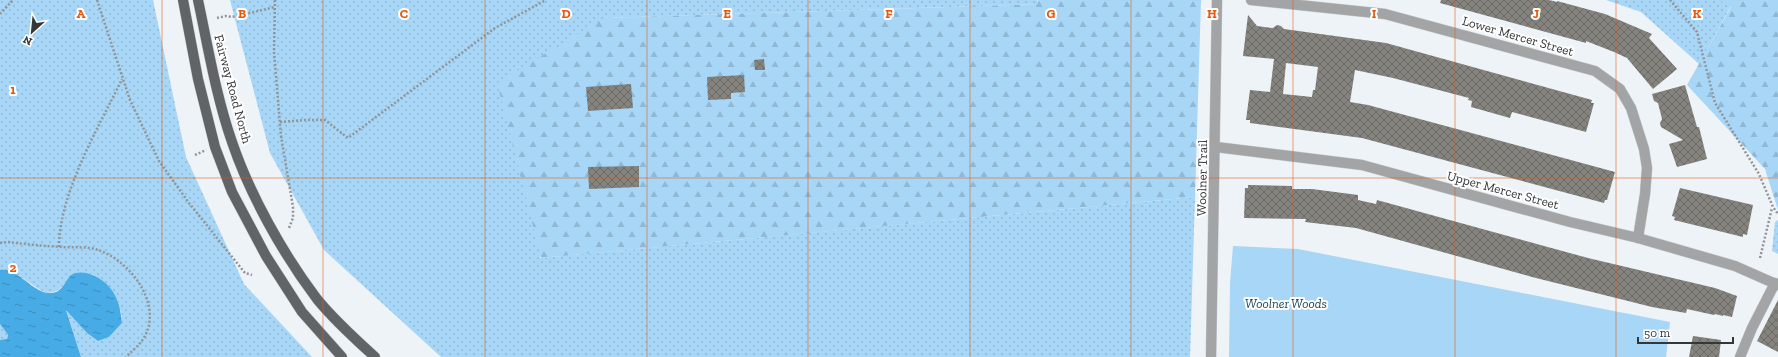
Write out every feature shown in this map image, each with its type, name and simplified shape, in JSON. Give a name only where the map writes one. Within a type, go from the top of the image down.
[{"type":"main road","points":[[182,0],[198,79],[215,146],[232,192],[266,256],[302,312],[342,357]]},
{"type":"main road","name":"Fairway Road North","points":[[198,0],[215,83],[231,141],[250,187],[279,242],[317,299],[357,341],[375,357]]},
{"type":"street","name":"Woolner Trail","points":[[1211,357],[1216,147],[1217,0]]},
{"type":"street","name":"Lower Mercer Street","points":[[1251,0],[1385,14],[1595,71],[1620,89],[1631,108],[1644,149],[1647,168],[1645,194],[1638,238]]},
{"type":"street","name":"Upper Mercer Street","points":[[1216,147],[1362,165],[1570,222],[1638,238],[1735,266],[1776,284]]},
{"type":"street","points":[[1740,357],[1752,328],[1776,284]]},
{"type":"path","points":[[0,14],[13,0]]},
{"type":"path","points":[[96,0],[130,100],[159,161],[189,203],[244,272],[252,275]]},
{"type":"path","points":[[275,0],[274,52],[280,122],[293,218],[289,228]]},
{"type":"path","points":[[280,122],[325,120],[348,138],[495,28],[546,0]]},
{"type":"path","points":[[1670,0],[1697,32],[1715,103],[1759,174],[1773,207],[1778,214]]},
{"type":"path","points":[[217,18],[226,16],[232,17],[275,7]]},
{"type":"path","points":[[59,247],[68,196],[86,153],[122,78]]},
{"type":"path","points":[[1760,258],[1773,207]]},
{"type":"path","points":[[0,243],[7,242],[97,249],[112,256],[128,270],[140,286],[148,302],[150,314],[146,333],[140,343],[126,357]]},
{"type":"green space","points":[[0,0],[153,0],[186,157],[244,284],[312,357],[81,357],[66,309],[87,333],[98,341],[109,337],[122,323],[121,311],[72,274],[64,285],[56,291],[50,293],[44,292],[12,273],[0,270]]},
{"type":"green space","points":[[230,0],[1037,0],[1039,4],[604,18],[540,258],[1195,197],[1190,357],[441,357],[324,250],[270,153]]},
{"type":"green space","points":[[1038,0],[1201,0],[1195,197],[541,258],[497,83],[604,18],[1038,4]]},
{"type":"green space","points":[[1606,0],[1717,0],[1731,6],[1699,64],[1641,12]]},
{"type":"green space","points":[[1717,0],[1778,0],[1778,210],[1765,169],[1687,85],[1731,7]]},
{"type":"green space","points":[[1778,220],[1778,254],[1772,251],[1775,222]]},
{"type":"green space","name":"Woolner Woods","points":[[1233,246],[1298,249],[1670,322],[1666,357],[1229,357],[1230,283]]},
{"type":"green space","points":[[0,324],[8,335],[7,339],[0,340]]},
{"type":"water","points":[[0,270],[13,272],[37,289],[49,293],[60,290],[74,273],[78,272],[95,276],[108,285],[113,291],[119,306],[122,323],[109,337],[98,341],[87,333],[66,310],[81,357],[0,357],[0,340],[7,339],[8,335],[0,324]]},
{"type":"building","points":[[1441,0],[1549,0],[1605,14],[1652,34],[1649,38],[1677,69],[1653,89],[1627,58],[1614,52],[1586,41],[1586,43],[1440,3]]},
{"type":"building","points":[[1248,15],[1257,26],[1273,28],[1277,25],[1284,29],[1386,43],[1592,100],[1591,103],[1594,103],[1586,132],[1512,112],[1510,118],[1471,107],[1472,101],[1468,100],[1469,98],[1393,78],[1355,70],[1350,102],[1368,105],[1615,172],[1607,200],[1605,200],[1604,203],[1362,138],[1250,123],[1250,120],[1246,120],[1250,90],[1270,92],[1274,59],[1243,56]],"holes":[[[1286,63],[1318,67],[1315,90],[1313,90],[1312,97],[1283,94]]]},
{"type":"building","points":[[764,59],[765,70],[755,70],[754,60]]},
{"type":"building","points":[[744,75],[745,92],[731,93],[731,99],[708,100],[707,77]]},
{"type":"building","points":[[631,84],[633,108],[588,111],[586,87]]},
{"type":"building","points":[[1685,85],[1697,127],[1699,127],[1707,159],[1677,167],[1669,144],[1683,140],[1661,127],[1660,123],[1662,119],[1658,103],[1654,101],[1652,94]]},
{"type":"building","points":[[639,166],[639,187],[589,189],[588,167]]},
{"type":"building","points":[[1248,185],[1292,186],[1292,189],[1312,189],[1358,195],[1358,200],[1376,204],[1377,200],[1588,258],[1715,288],[1737,296],[1732,317],[1687,309],[1686,313],[1652,307],[1536,278],[1356,228],[1305,222],[1306,219],[1244,218],[1245,188],[1248,188]]},
{"type":"building","points":[[1680,188],[1753,205],[1747,235],[1743,234],[1743,237],[1674,220],[1675,217],[1672,216]]},
{"type":"building","points":[[1778,300],[1778,352],[1757,341]]},
{"type":"building","points":[[1693,336],[1721,340],[1719,357],[1689,357]]}]
